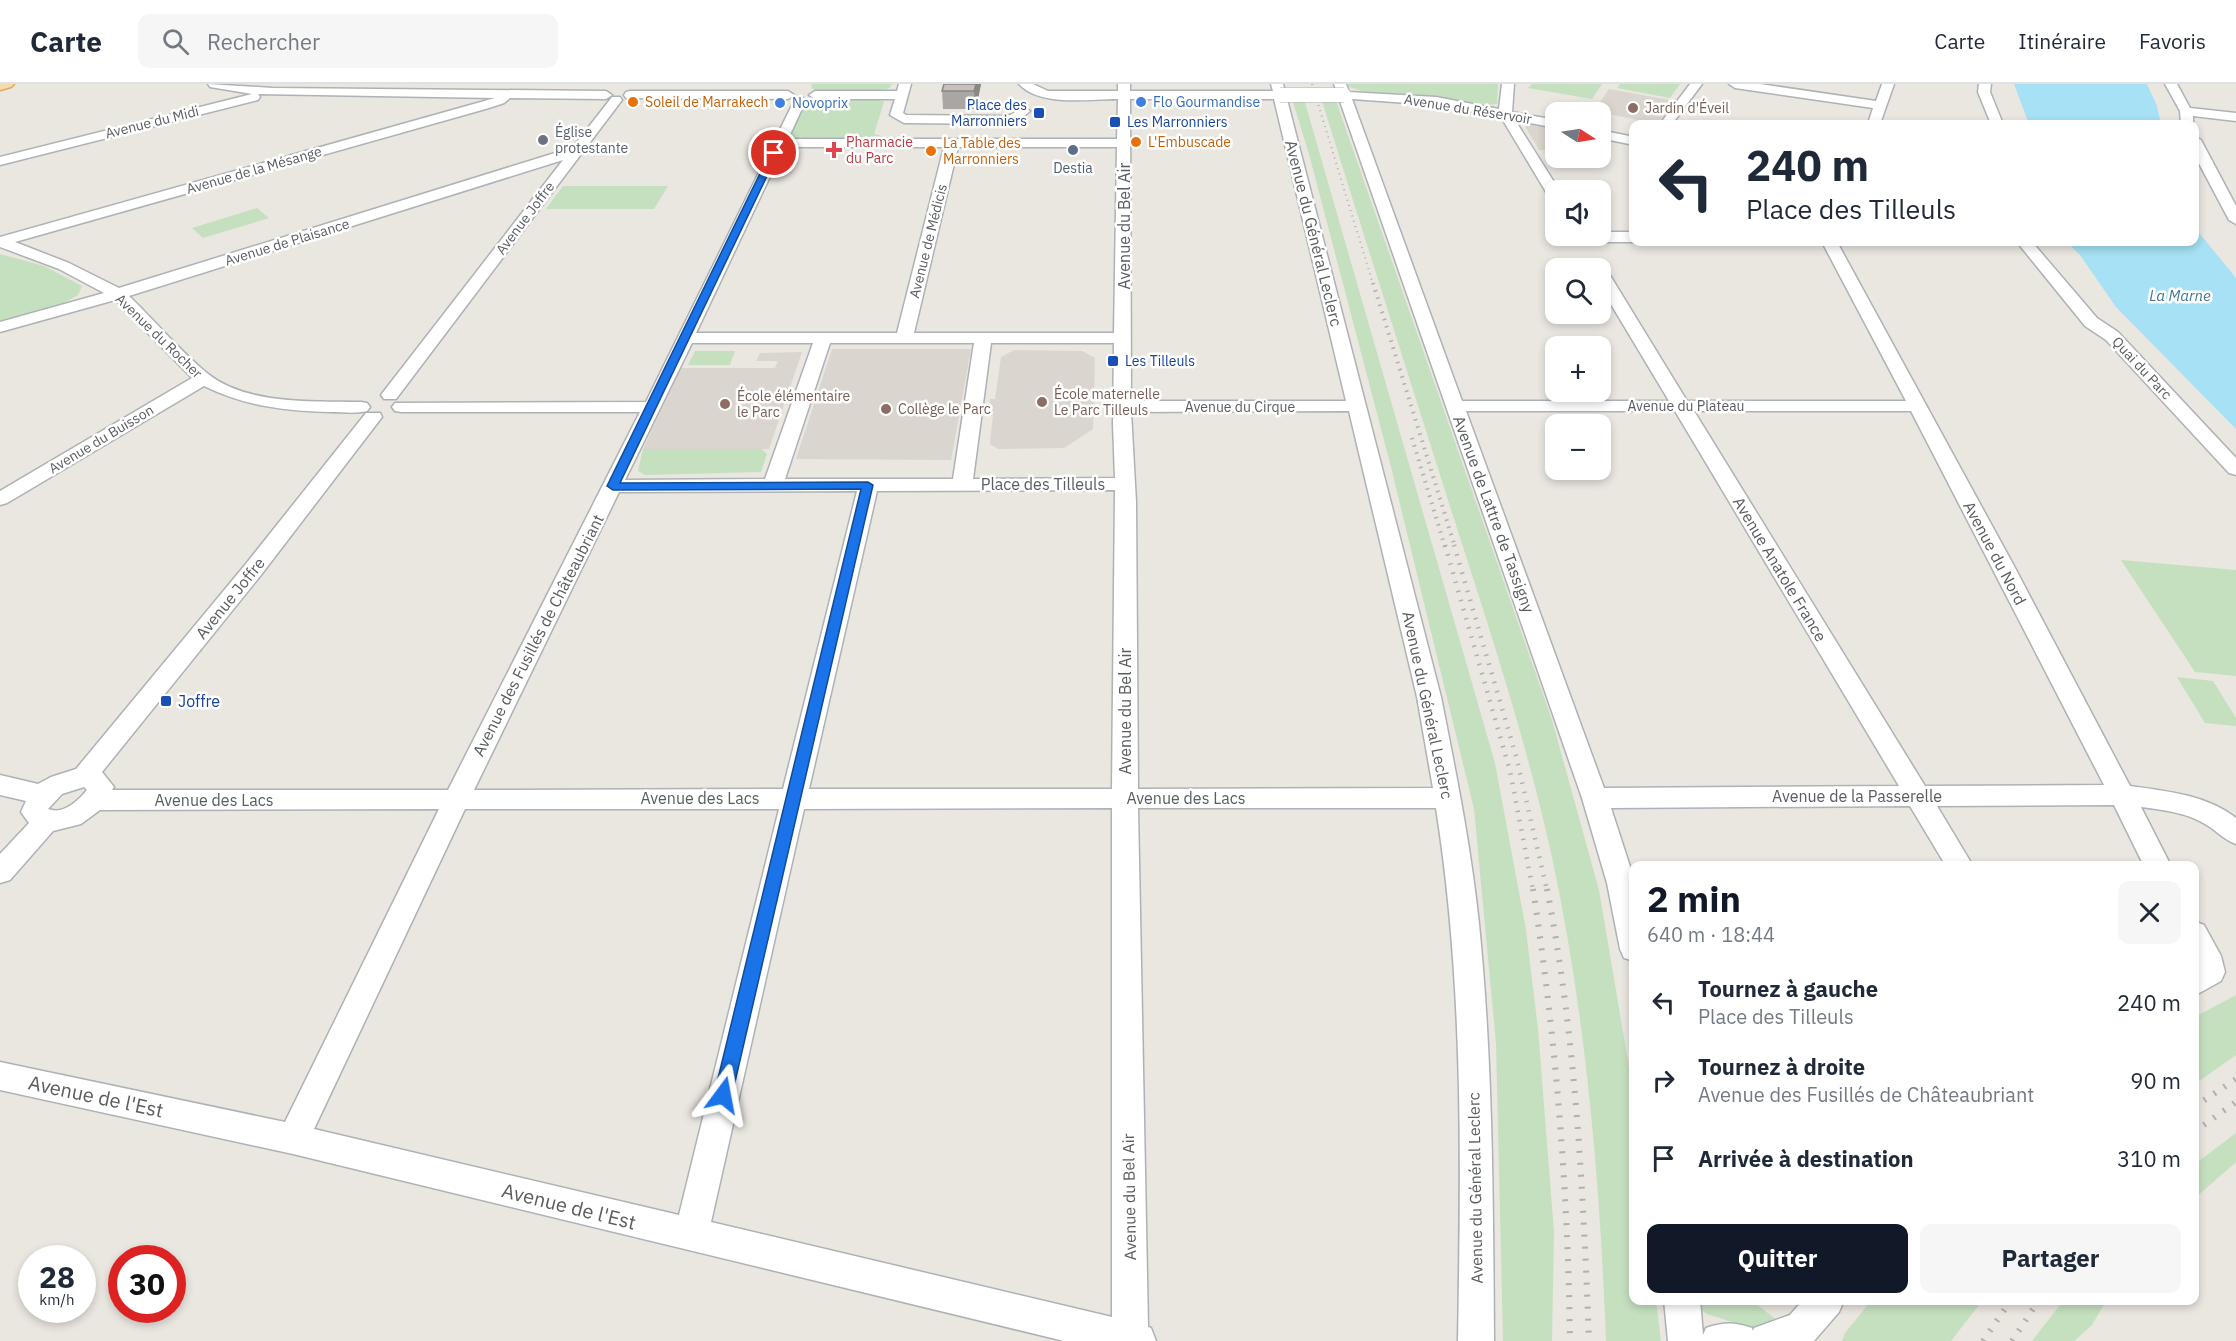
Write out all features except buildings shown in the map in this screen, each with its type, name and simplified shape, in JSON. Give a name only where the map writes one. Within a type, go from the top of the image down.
[{"type":"main road","points":[[0,85],[6,84]]},
{"type":"street","points":[[214,84],[229,88],[273,92],[507,94],[803,93],[904,90],[886,143]]},
{"type":"street","name":"Avenue du Midi","points":[[0,161],[303,84]]},
{"type":"street","points":[[1026,143],[1029,116],[1022,104],[1024,84],[1037,92],[1048,95]]},
{"type":"street","points":[[1508,84],[1505,114],[1546,180]]},
{"type":"street","points":[[1669,120],[1696,84]]},
{"type":"street","points":[[1735,84],[1880,105]]},
{"type":"street","points":[[1875,120],[1888,84]]},
{"type":"street","points":[[1985,84],[1984,92],[1995,120]]},
{"type":"street","points":[[2171,84],[2186,118],[2236,117]]},
{"type":"street","name":"Avenue du Réservoir","points":[[1124,90],[1276,87],[1342,90],[1436,101],[1545,122]]},
{"type":"street","name":"Avenue du Général Leclerc","points":[[1276,87],[1430,697],[1449,798],[1465,926],[1474,1081],[1476,1341]]},
{"type":"street","points":[[896,116],[917,120],[1002,120],[1014,118],[1038,99],[1048,95],[1124,90]]},
{"type":"street","name":"Avenue du Bel Air","points":[[1124,90],[1125,798],[1134,1340]]},
{"type":"street","name":"Avenue de Lattre de Tassigny","points":[[1342,90],[1595,798],[1621,883],[1629,924]]},
{"type":"street","name":"Avenue Joffre","points":[[396,401],[573,155],[621,93]]},
{"type":"street","name":"Avenue des Fusillés de Châteaubriant","points":[[293,1139],[456,800],[652,407],[803,93]]},
{"type":"street","name":"Avenue de la Mésange","points":[[0,242],[485,105],[500,100],[507,94]]},
{"type":"street","points":[[1611,136],[1629,140]]},
{"type":"street","points":[[779,143],[1124,143]]},
{"type":"street","name":"Avenue de Médicis","points":[[904,338],[952,143]]},
{"type":"street","points":[[2199,150],[2236,220]]},
{"type":"street","name":"Avenue de Plaisance","points":[[0,327],[118,294],[560,156],[573,155]]},
{"type":"street","points":[[1611,237],[1629,237]]},
{"type":"street","name":"Avenue du Rocher","points":[[0,242],[64,266],[118,294],[203,379],[233,394],[271,403],[367,412]]},
{"type":"street","name":"Avenue du Nord","points":[[1832,246],[2003,566],[2155,861]]},
{"type":"street","name":"Quai du Parc","points":[[2027,246],[2091,322],[2112,336],[2236,469]]},
{"type":"street","name":"Avenue Anatole France","points":[[1611,290],[1957,861]]},
{"type":"street","points":[[684,338],[1124,338]]},
{"type":"street","points":[[773,486],[823,338]]},
{"type":"street","name":"Place des Tilleuls","points":[[962,485],[982,338]]},
{"type":"street","name":"Avenue du Buisson","points":[[0,499],[203,379]]},
{"type":"street","points":[[367,412],[388,414],[396,401],[652,407]]},
{"type":"street","name":"Avenue du Cirque","points":[[1123,407],[1358,406]]},
{"type":"street","name":"Avenue du Plateau","points":[[1455,406],[1917,406]]},
{"type":"street","name":"Avenue Joffre","points":[[84,777],[246,579],[367,412]]},
{"type":"street","name":"Place des Tilleuls","points":[[613,486],[1124,484]]},
{"type":"street","points":[[691,1235],[792,798],[868,485]]},
{"type":"street","points":[[0,785],[44,808],[72,816],[95,800],[101,787],[93,778],[84,777],[62,782],[44,808],[0,872]]},
{"type":"street","name":"Avenue de la Passerelle","points":[[1595,798],[2120,795],[2174,802],[2204,811],[2229,826],[2236,834]]},
{"type":"street","name":"Avenue des Lacs","points":[[95,800],[1449,798]]},
{"type":"street","points":[[2199,942],[2207,956],[2211,972],[2199,980]]},
{"type":"street","name":"Avenue de l'Est","points":[[0,1076],[293,1139],[1134,1340]]},
{"type":"street","points":[[1682,1305],[1686,1341]]},
{"type":"street","points":[[1767,1341],[1801,1335],[1823,1305]]},
{"type":"street","points":[[1719,1341],[1739,1341]]},
{"type":"shaded area","name":"Jardin d'Éveil","points":[[1609,89],[1675,101],[1660,120],[1638,120],[1611,115],[1611,102],[1600,102]]},
{"type":"shaded area","points":[[1524,125],[1545,127],[1545,150],[1539,150]]},
{"type":"shaded area","name":"Collège le Parc","points":[[832,349],[971,349],[951,460],[796,459]]},
{"type":"shaded area","name":"École maternelle Le Parc Tilleuls","points":[[1014,350],[1082,351],[1095,358],[1093,429],[1064,448],[998,449],[990,444],[993,414],[989,414],[990,399],[995,399],[1001,357]]},
{"type":"shaded area","name":"École élémentaire le Parc","points":[[802,352],[769,449],[643,449],[681,368],[775,368],[778,361],[756,361],[760,353]]},
{"type":"green space","points":[[812,84],[892,84],[890,88],[882,91],[822,93],[811,88]]},
{"type":"green space","points":[[1348,84],[1498,84],[1497,104],[1362,91],[1349,87]]},
{"type":"green space","points":[[1532,84],[1602,84],[1592,99],[1528,88]]},
{"type":"green space","points":[[1620,84],[1680,84],[1670,98],[1617,88]]},
{"type":"green space","points":[[818,98],[875,98],[884,102],[874,134],[882,136],[881,138],[793,139],[789,136],[803,104]]},
{"type":"green space","points":[[1321,98],[1335,98],[1552,720],[1599,890],[1629,1067],[1629,1305],[1656,1305],[1661,1341],[1606,1341],[1600,1221],[1590,1100],[1565,921],[1553,862],[1520,733],[1495,648]]},
{"type":"green space","points":[[1292,99],[1304,99],[1495,763],[1526,930],[1538,1029],[1554,1232],[1552,1341],[1503,1341],[1496,1043],[1474,809],[1391,467],[1309,154]]},
{"type":"green space","points":[[563,186],[668,186],[654,209],[546,209]]},
{"type":"green space","points":[[257,208],[269,218],[203,238],[192,228]]},
{"type":"green space","points":[[0,254],[44,266],[82,286],[78,295],[60,305],[0,322]]},
{"type":"green space","points":[[695,351],[735,351],[730,365],[688,365]]},
{"type":"green space","points":[[643,449],[762,449],[767,454],[761,472],[645,475],[638,471]]},
{"type":"green space","points":[[2121,560],[2236,570],[2236,676],[2195,672]]},
{"type":"green space","points":[[2177,677],[2213,681],[2236,718],[2236,726],[2205,723]]},
{"type":"green space","points":[[2236,995],[2236,1055],[2199,1081],[2199,1015]]},
{"type":"green space","points":[[2236,1133],[2236,1162],[2199,1194],[2199,1161]]},
{"type":"green space","points":[[1698,1305],[1757,1305],[1778,1321],[1757,1330],[1707,1314]]},
{"type":"green space","points":[[1868,1305],[1979,1305],[1951,1341],[1842,1341],[1845,1333]]},
{"type":"green space","points":[[2060,1305],[2104,1305],[2092,1325],[2074,1341],[2032,1341]]},
{"type":"water","points":[[2014,84],[2147,84],[2157,106],[2160,120],[2028,120]]},
{"type":"water","name":"La Marne","points":[[2199,233],[2236,278],[2236,429],[2116,307],[2080,255],[2071,246],[2199,246]]},
{"type":"railway","points":[[1312,84],[1373,284]]},
{"type":"railway","points":[[1373,283],[1455,547]]},
{"type":"railway","points":[[1412,438],[1445,547]]},
{"type":"railway","points":[[1445,545],[1510,771],[1533,890]]},
{"type":"railway","points":[[1454,545],[1516,756],[1547,890]]},
{"type":"railway","points":[[1533,889],[1548,1002],[1559,1115],[1567,1228],[1570,1341]]},
{"type":"railway","points":[[1547,889],[1565,1001],[1577,1114],[1589,1341]]},
{"type":"railway","points":[[2199,1104],[2236,1079]]},
{"type":"railway","points":[[2199,1128],[2236,1102]]},
{"type":"railway","points":[[1983,1341],[2008,1305]]},
{"type":"railway","points":[[2012,1341],[2036,1305]]},
{"type":"place","name":"Soleil de Marrakech","points":[[633,102]]},
{"type":"place","name":"Flo Gourmandise","points":[[1141,102]]},
{"type":"place","name":"Novoprix","points":[[780,103]]},
{"type":"place","name":"Jardin d'Éveil","points":[[1633,108]]},
{"type":"place","name":"Place des Marronniers","points":[[1039,113]]},
{"type":"place","name":"Les Marronniers","points":[[1115,122]]},
{"type":"place","name":"Église protestante","points":[[543,140]]},
{"type":"place","name":"L'Embuscade","points":[[1136,142]]},
{"type":"place","name":"Pharmacie du Parc","points":[[834,150]]},
{"type":"place","name":"Destia","points":[[1073,150]]},
{"type":"place","name":"La Table des Marronniers","points":[[931,151]]},
{"type":"place","name":"Les Tilleuls","points":[[1113,361]]},
{"type":"place","name":"École maternelle Le Parc Tilleuls","points":[[1042,402]]},
{"type":"place","name":"École élémentaire le Parc","points":[[725,404]]},
{"type":"place","name":"Collège le Parc","points":[[886,409]]},
{"type":"place","name":"Joffre","points":[[166,701]]},
{"type":"route","points":[[723,1095],[868,485],[613,486],[774,153]]}]
